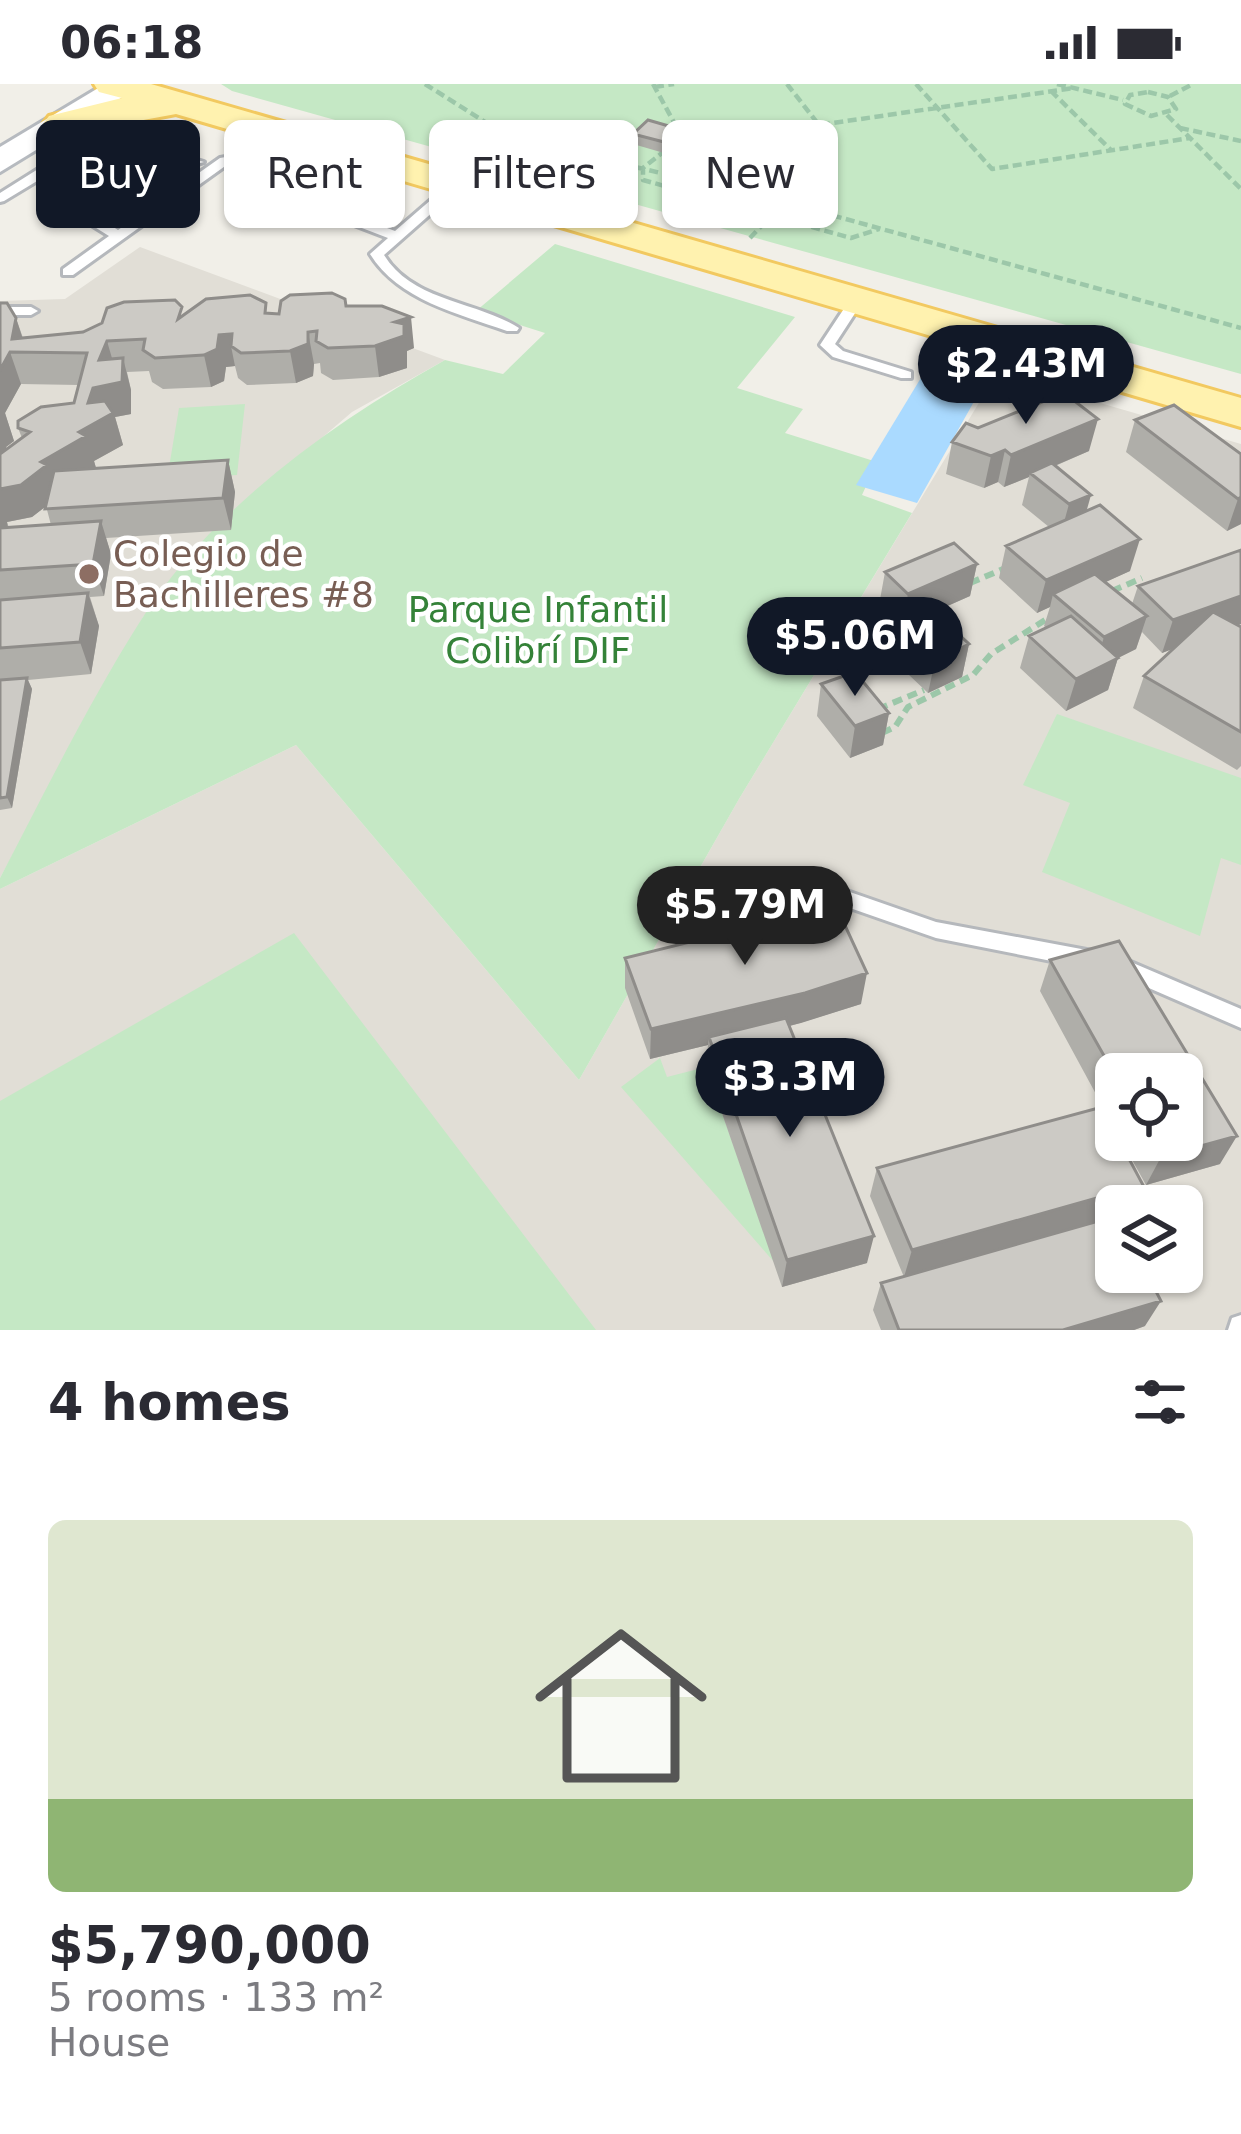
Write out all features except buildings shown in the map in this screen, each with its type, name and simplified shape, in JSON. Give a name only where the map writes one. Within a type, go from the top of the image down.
[{"type":"main road","points":[[0,131],[80,84]]},
{"type":"main road","points":[[75,120],[170,91],[429,164]]},
{"type":"main road","points":[[170,91],[229,120]]},
{"type":"main road","points":[[0,162],[36,140]]},
{"type":"main road","points":[[631,228],[856,301],[1241,413]]},
{"type":"main road","points":[[763,228],[1241,375]]},
{"type":"lane","points":[[125,120],[170,91]]},
{"type":"lane","points":[[200,163],[214,167]]},
{"type":"lane","points":[[68,272],[224,164]]},
{"type":"lane","points":[[0,198],[36,176]]},
{"type":"lane","points":[[429,206],[377,254],[388,273],[446,303],[512,328]]},
{"type":"lane","points":[[106,228],[116,235]]},
{"type":"lane","points":[[375,228],[393,235]]},
{"type":"lane","points":[[856,301],[827,345],[838,354],[906,375]]},
{"type":"lane","points":[[0,311],[31,311]]},
{"type":"lane","points":[[714,939],[775,888],[804,884],[936,930],[1120,966],[1241,1019]]},
{"type":"path","points":[[425,84],[493,127],[529,142],[662,173]]},
{"type":"path","points":[[643,168],[682,137],[654,85],[674,84]]},
{"type":"path","points":[[787,84],[819,124],[1074,88]]},
{"type":"path","points":[[916,84],[992,169],[1190,138]]},
{"type":"path","points":[[1057,84],[1124,100],[1142,114],[1166,115],[1176,109],[1168,97]]},
{"type":"path","points":[[1133,84],[1141,92],[1168,97],[1193,84]]},
{"type":"path","points":[[1051,91],[1112,150]]},
{"type":"path","points":[[1124,100],[1141,92]]},
{"type":"path","points":[[1166,115],[1241,189]]},
{"type":"path","points":[[1179,128],[1241,141]]},
{"type":"path","points":[[643,168],[643,180],[662,188]]},
{"type":"path","points":[[838,217],[1241,328]]},
{"type":"path","points":[[768,228],[851,238],[880,229]]},
{"type":"path","points":[[961,588],[1024,560]]},
{"type":"path","points":[[1105,594],[1142,578]]},
{"type":"path","points":[[875,736],[895,727],[908,707],[973,675],[1030,625],[1068,609]]},
{"type":"path","points":[[860,717],[924,690]]},
{"type":"shaded area","name":"Colegio de Bachilleres #8","points":[[140,247],[445,360],[352,412],[213,531],[143,617],[0,878],[0,301],[65,299]]},
{"type":"shaded area","points":[[997,373],[1241,444],[1241,1330],[0,1330],[0,889],[296,745],[579,1080],[739,799]]},
{"type":"green space","points":[[221,84],[1241,84],[1241,374],[720,228],[838,228],[838,120],[662,120],[662,212],[638,205],[638,120],[429,120],[429,146],[405,140],[405,120],[335,120]]},
{"type":"green space","name":"Parque Infantil Colibrí DIF","points":[[555,244],[795,317],[737,388],[803,409],[785,433],[877,462],[862,495],[912,513],[739,799],[579,1080],[296,745],[0,889],[0,878],[103,683],[170,579],[277,472],[402,385],[445,360],[503,374],[545,333],[476,311]]},
{"type":"green space","points":[[245,404],[237,475],[167,479],[179,408]]},
{"type":"green space","points":[[1057,714],[1241,778],[1241,865],[1221,858],[1200,936],[1042,872],[1070,803],[1023,785]]},
{"type":"green space","points":[[294,933],[596,1330],[0,1330],[0,1101]]},
{"type":"green space","points":[[660,1058],[667,1077],[706,1067],[774,1262],[621,1087]]},
{"type":"water","points":[[933,358],[990,373],[917,503],[856,485]]},
{"type":"place","name":"Colegio de Bachilleres #8","points":[[89,574]]}]
